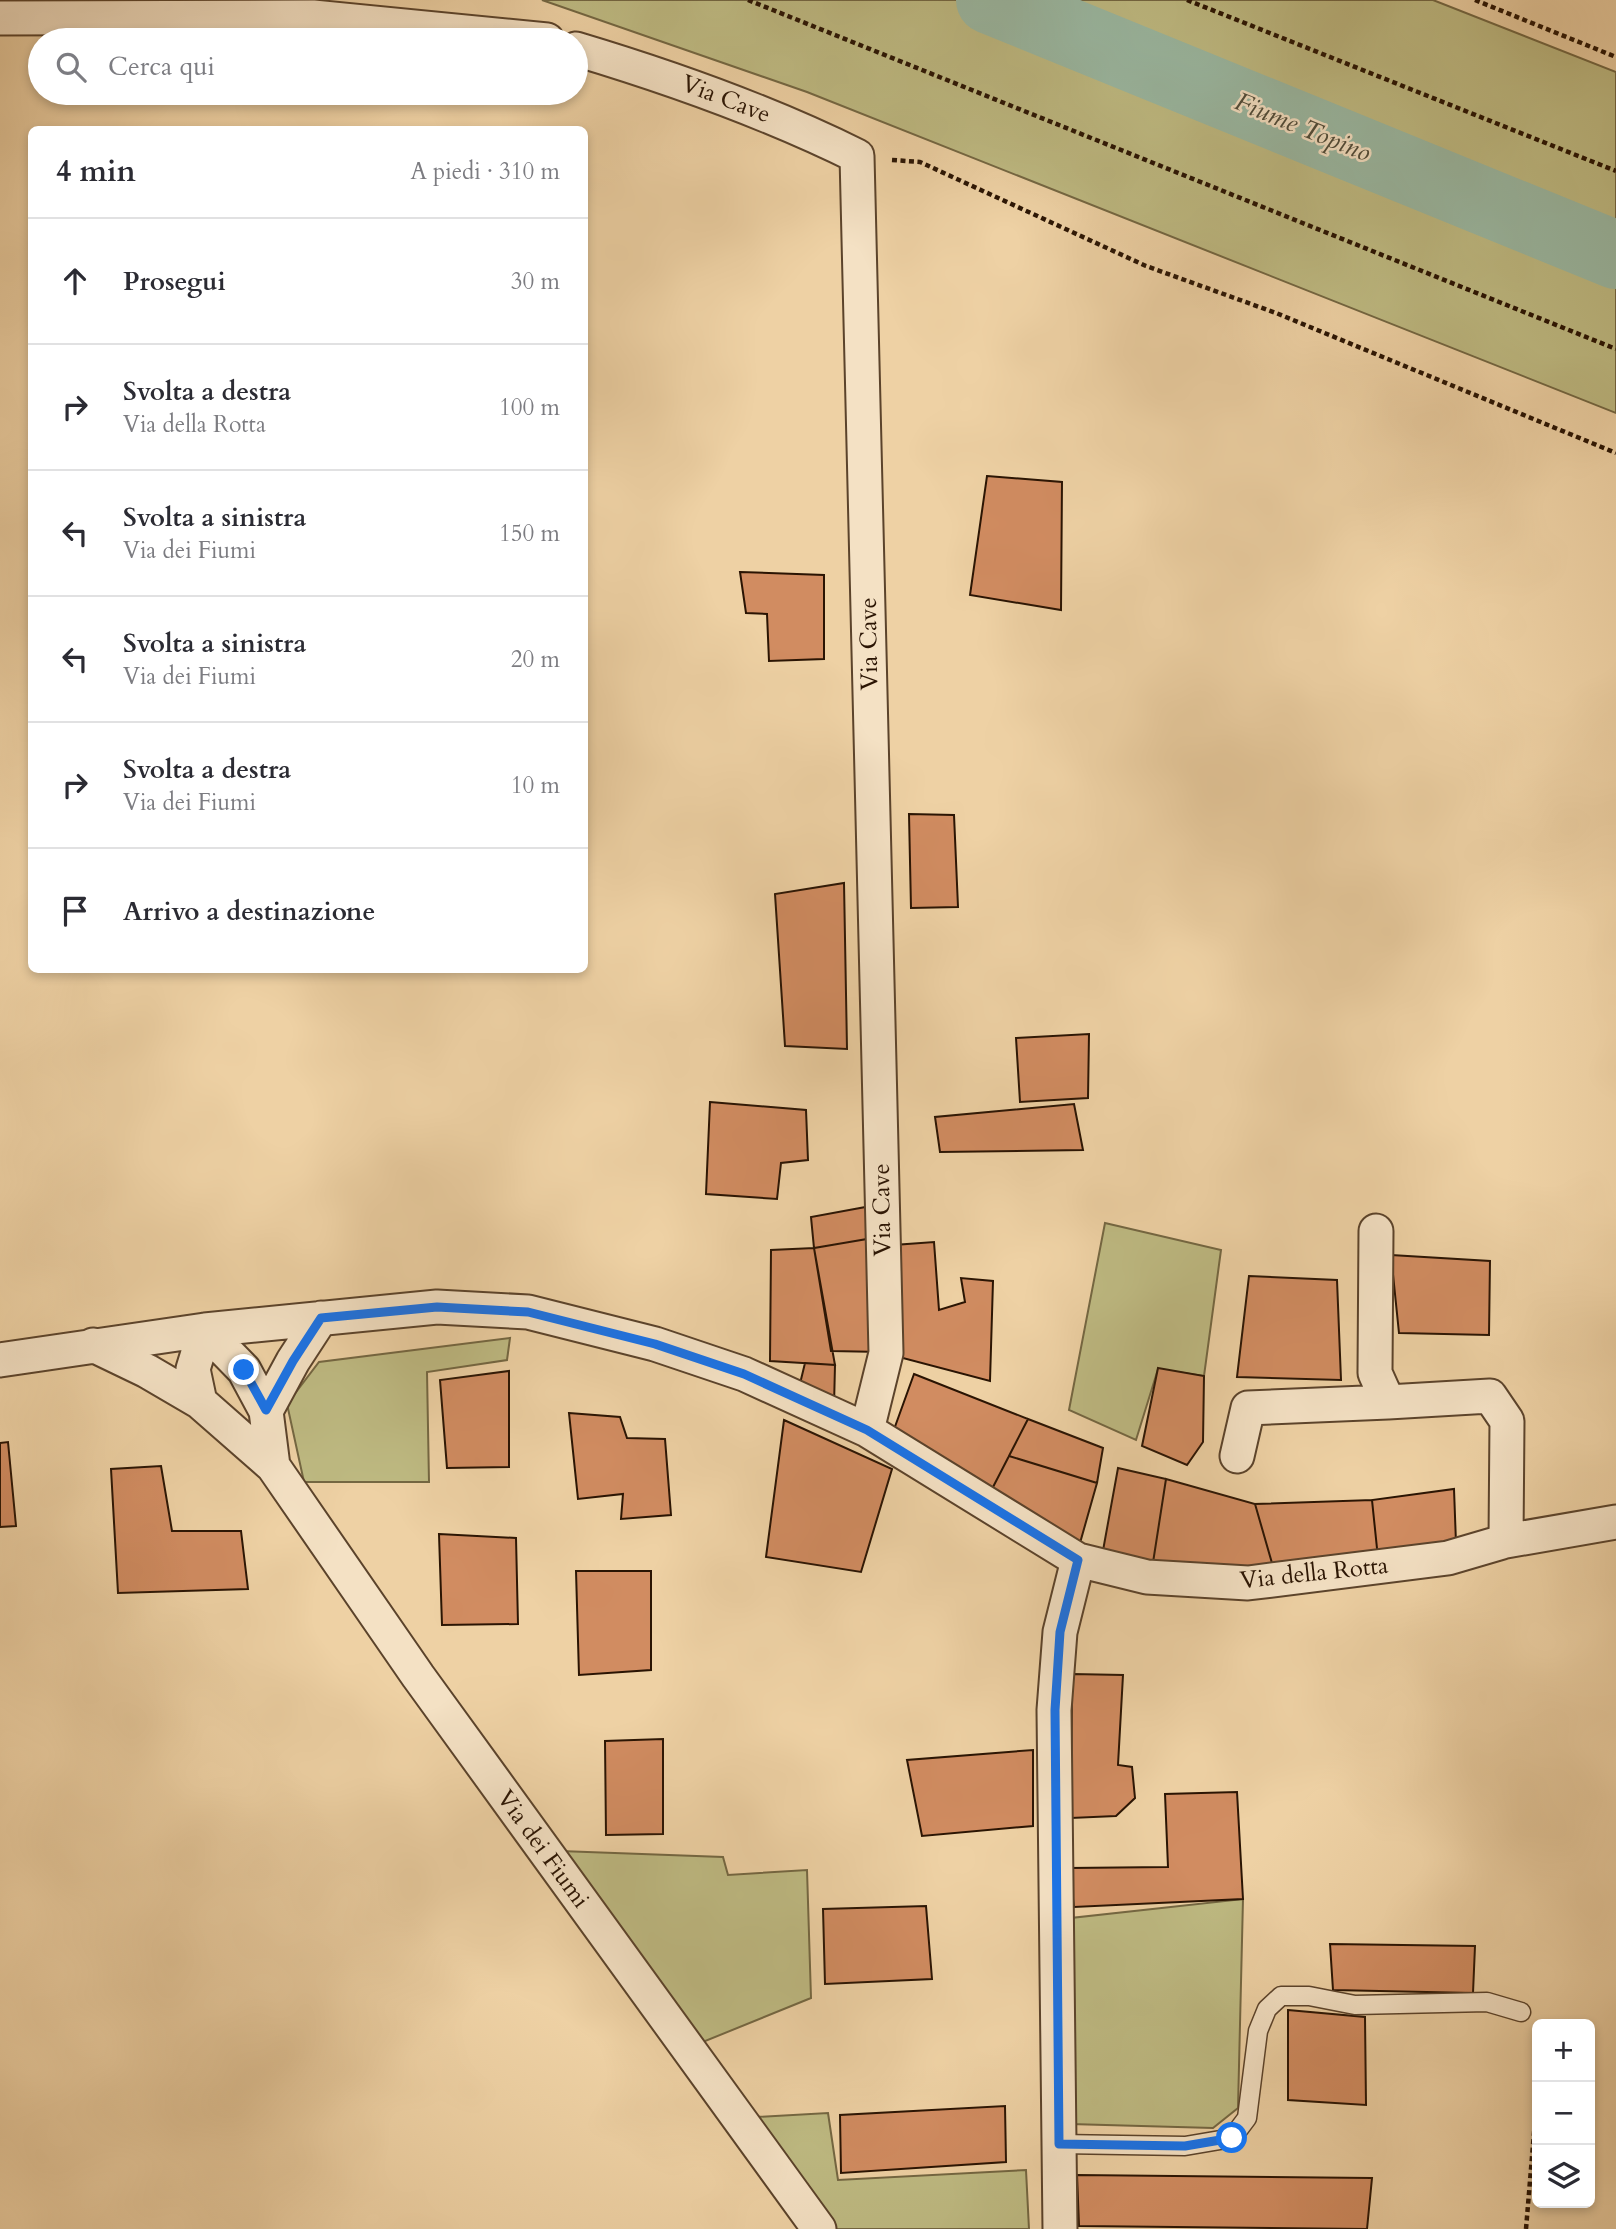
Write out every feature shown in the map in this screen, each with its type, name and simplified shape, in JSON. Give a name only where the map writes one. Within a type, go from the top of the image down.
[{"type":"street","points":[[0,18],[313,17],[425,28]]},
{"type":"street","name":"Via Cave","points":[[588,53],[663,75],[789,123],[857,156],[886,1353],[867,1430]]},
{"type":"street","points":[[1376,1231],[1375,1373],[1388,1402]]},
{"type":"street","points":[[0,1360],[205,1330],[437,1307],[528,1312],[655,1344],[744,1374],[867,1430],[1078,1560],[1060,1632],[1055,1710],[1060,2229]]},
{"type":"street","points":[[266,1410],[321,1318]]},
{"type":"street","points":[[200,1402],[193,1369],[205,1330]]},
{"type":"street","name":"Via dei Fiumi","points":[[205,1330],[244,1370],[266,1410],[273,1465]]},
{"type":"street","name":"Via dei Fiumi","points":[[93,1345],[148,1371],[200,1402],[273,1465],[418,1675],[819,2229]]},
{"type":"street","points":[[1237,1456],[1248,1408],[1490,1396],[1507,1422],[1506,1541]]},
{"type":"street","name":"Via della Rotta","points":[[1078,1560],[1147,1577],[1248,1583],[1448,1558],[1506,1541],[1616,1522]]},
{"type":"lane","points":[[1059,2144],[1185,2146],[1232,2138],[1247,2118],[1258,2031],[1267,2009],[1282,1996],[1309,1996],[1355,2005],[1487,2002],[1521,2012]]},
{"type":"path","points":[[748,0],[1616,349]]},
{"type":"path","points":[[1187,0],[1616,171]]},
{"type":"path","points":[[1475,0],[1616,57]]},
{"type":"path","points":[[857,156],[920,162],[1146,266],[1276,313],[1616,453]]},
{"type":"path","points":[[1525,2229],[1533,2145]]},
{"type":"shaded area","points":[[542,0],[1433,0],[1616,72],[1616,413],[807,92]]},
{"type":"shaded area","points":[[1105,1223],[1221,1250],[1204,1376],[1158,1369],[1136,1440],[1069,1410]]},
{"type":"shaded area","points":[[510,1338],[507,1360],[427,1372],[429,1482],[304,1482],[287,1404],[319,1362]]},
{"type":"shaded area","points":[[560,1851],[723,1857],[728,1875],[807,1870],[811,1998],[688,2048]]},
{"type":"shaded area","points":[[1243,1899],[1238,2108],[1213,2128],[1070,2124],[1071,1918]]},
{"type":"shaded area","points":[[828,2113],[838,2180],[1026,2170],[1029,2229],[834,2229],[756,2117]]},
{"type":"building","points":[[987,476],[1062,482],[1061,610],[970,595]]},
{"type":"building","points":[[740,572],[824,575],[824,659],[769,661],[767,614],[746,613]]},
{"type":"building","points":[[909,814],[954,815],[958,907],[911,908]]},
{"type":"building","points":[[844,883],[847,1049],[785,1046],[775,894]]},
{"type":"building","points":[[1089,1034],[1088,1098],[1020,1102],[1016,1038]]},
{"type":"building","points":[[710,1102],[806,1110],[808,1160],[781,1163],[777,1199],[706,1194]]},
{"type":"building","points":[[1074,1104],[1083,1150],[940,1152],[935,1117]]},
{"type":"building","points":[[871,1206],[873,1238],[814,1248],[811,1217]]},
{"type":"building","points":[[873,1238],[882,1352],[831,1351],[814,1248]]},
{"type":"building","points":[[934,1242],[939,1310],[965,1302],[961,1278],[993,1281],[990,1381],[899,1357],[894,1245]]},
{"type":"building","points":[[814,1248],[835,1365],[770,1361],[771,1250]]},
{"type":"building","points":[[1391,1255],[1490,1261],[1489,1335],[1399,1333]]},
{"type":"building","points":[[1249,1276],[1337,1280],[1341,1380],[1237,1377]]},
{"type":"building","points":[[805,1363],[835,1365],[834,1406],[798,1392]]},
{"type":"building","points":[[1158,1368],[1204,1376],[1203,1442],[1187,1465],[1142,1446]]},
{"type":"building","points":[[509,1371],[509,1467],[447,1468],[440,1380]]},
{"type":"building","points":[[914,1374],[1028,1419],[992,1489],[892,1435]]},
{"type":"building","points":[[569,1413],[620,1417],[627,1438],[665,1439],[671,1515],[621,1519],[623,1494],[578,1499]]},
{"type":"building","points":[[1028,1419],[1103,1448],[1097,1483],[1009,1456]]},
{"type":"building","points":[[784,1420],[892,1469],[861,1572],[766,1557]]},
{"type":"building","points":[[8,1442],[16,1526],[0,1527],[0,1443]]},
{"type":"building","points":[[1009,1456],[1097,1483],[1078,1550],[992,1489]]},
{"type":"building","points":[[161,1466],[172,1531],[241,1531],[248,1589],[118,1593],[111,1469]]},
{"type":"building","points":[[1118,1468],[1166,1479],[1152,1569],[1102,1556]]},
{"type":"building","points":[[1166,1479],[1255,1504],[1274,1570],[1152,1569]]},
{"type":"building","points":[[1454,1489],[1456,1543],[1378,1558],[1372,1500]]},
{"type":"building","points":[[1372,1500],[1378,1558],[1274,1570],[1255,1504]]},
{"type":"building","points":[[439,1534],[516,1538],[518,1624],[442,1625]]},
{"type":"building","points":[[576,1571],[651,1571],[651,1670],[579,1675]]},
{"type":"building","points":[[1072,1674],[1123,1675],[1118,1765],[1132,1767],[1135,1798],[1116,1816],[1071,1818]]},
{"type":"building","points":[[663,1739],[663,1834],[606,1835],[605,1741]]},
{"type":"building","points":[[1033,1750],[1033,1826],[922,1836],[907,1760]]},
{"type":"building","points":[[1237,1792],[1243,1899],[1074,1907],[1069,1868],[1168,1867],[1165,1794]]},
{"type":"building","points":[[926,1906],[932,1979],[825,1984],[823,1909]]},
{"type":"building","points":[[1330,1944],[1475,1946],[1473,1993],[1333,1990]]},
{"type":"building","points":[[1288,2010],[1365,2017],[1366,2105],[1288,2100]]},
{"type":"building","points":[[1005,2106],[1006,2162],[841,2173],[840,2115]]},
{"type":"building","points":[[1077,2175],[1372,2178],[1367,2229],[1079,2226]]},
{"type":"waterway","name":"Fiume Topino","points":[[990,0],[1616,255]]},
{"type":"route","points":[[244,1370],[266,1410],[321,1318],[437,1307],[528,1312],[655,1344],[744,1374],[867,1430],[1078,1560],[1060,1632],[1055,1710],[1059,2144],[1185,2146],[1232,2138]]}]
